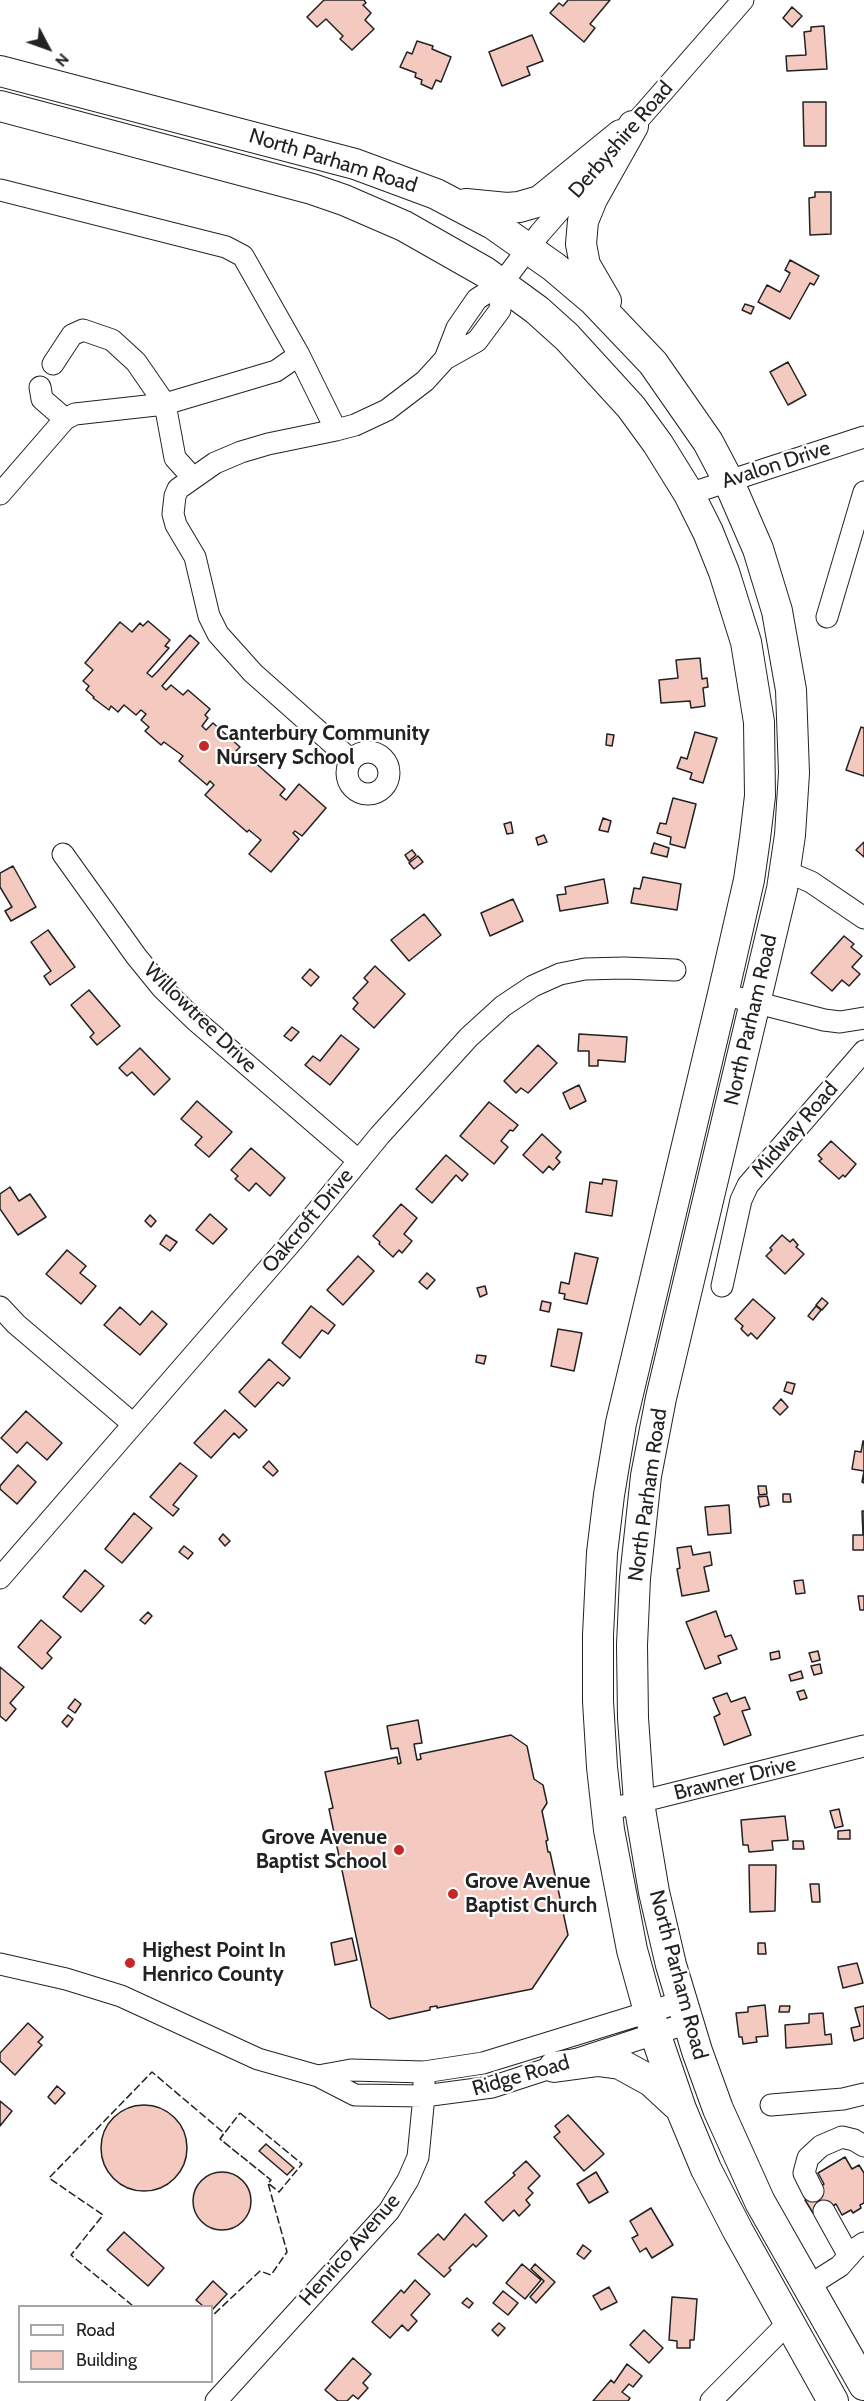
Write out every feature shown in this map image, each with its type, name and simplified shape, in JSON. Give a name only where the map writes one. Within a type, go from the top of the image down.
[{"type":"highway","name":"North Parham Road","points":[[0,71],[322,154],[388,174],[454,203],[492,224],[528,247],[592,300],[616,323],[673,389],[708,442],[746,519],[768,580],[784,645],[789,678],[794,739],[790,835],[785,871],[659,1406],[646,1476],[635,1578],[632,1645],[633,1718],[639,1803],[654,1892],[685,2013],[718,2109],[760,2202],[864,2385]]},
{"type":"highway","name":"North Parham Road","points":[[0,106],[242,169],[334,196],[404,226],[468,261],[502,283],[567,337],[616,389],[658,444],[689,494],[724,572],[740,620],[754,681],[759,722],[760,796],[749,880],[624,1411],[609,1495],[602,1553],[598,1701],[607,1810],[623,1911],[652,2023],[681,2109],[706,2169],[833,2401]]},
{"type":"highway","points":[[454,203],[507,208],[540,201],[633,126]]},
{"type":"highway","points":[[616,323],[585,265],[582,233],[586,212],[633,126]]},
{"type":"highway","points":[[554,2067],[598,2061],[620,2064],[651,2081],[681,2109]]},
{"type":"highway","points":[[738,2231],[758,2245],[784,2290],[794,2293],[807,2287]]},
{"type":"street","name":"Derbyshire Road","points":[[502,283],[528,247],[743,0]]},
{"type":"street","points":[[0,190],[226,247],[243,256],[299,355],[336,430]]},
{"type":"street","points":[[351,760],[253,673],[218,634],[209,616],[195,557],[176,525],[172,504],[178,489],[215,463],[268,444],[355,425],[387,410],[424,381],[446,359],[457,328],[477,299],[502,283]]},
{"type":"street","points":[[53,364],[72,335],[84,330],[112,339],[136,362],[165,404],[175,458],[193,478]]},
{"type":"street","points":[[0,494],[65,419],[75,414],[165,404],[276,371],[299,355]]},
{"type":"street","points":[[40,387],[42,399],[65,419]]},
{"type":"street","name":"Avalon Drive","points":[[689,494],[864,437]]},
{"type":"street","points":[[827,616],[864,492]]},
{"type":"street","name":"Willowtree Drive","points":[[63,854],[136,957],[162,987],[204,1028],[359,1161]]},
{"type":"street","points":[[785,871],[810,882],[864,918]]},
{"type":"street","name":"Oakcroft Drive","points":[[0,1578],[469,1036],[503,1006],[533,986],[560,974],[585,969],[675,970]]},
{"type":"street","points":[[723,994],[824,1020],[840,1022],[864,1018]]},
{"type":"street","name":"Midway Road","points":[[722,1286],[741,1200],[748,1185],[864,1051]]},
{"type":"street","points":[[0,1307],[16,1324],[132,1423]]},
{"type":"street","name":"Brawner Drive","points":[[607,1810],[864,1746]]},
{"type":"street","name":"Ridge Road","points":[[4,1970],[66,1979],[121,1996],[252,2057],[318,2076],[355,2095],[424,2096],[492,2087],[554,2067],[652,2023]]},
{"type":"street","name":"Ridge Road","points":[[318,2076],[351,2070],[424,2072],[483,2063],[685,2013]]},
{"type":"street","name":"Henrico Avenue","points":[[216,2401],[389,2211],[408,2180],[418,2157],[424,2072]]},
{"type":"street","points":[[771,2105],[843,2099],[864,2094]]},
{"type":"street","points":[[813,2191],[804,2173],[808,2158],[814,2152],[821,2146],[842,2137],[864,2146]]},
{"type":"street","points":[[807,2287],[840,2266],[856,2250],[824,2211]]},
{"type":"street","points":[[711,2401],[789,2322]]},
{"type":"building","points":[[324,0],[364,0],[366,3],[363,5],[371,13],[365,20],[374,29],[352,50],[340,39],[343,36],[326,19],[317,27],[307,17]]},
{"type":"building","points":[[568,0],[610,0],[590,24],[595,28],[584,42],[550,13],[559,3],[563,6]]},
{"type":"building","points":[[792,7],[802,16],[792,27],[783,18]]},
{"type":"building","points":[[824,26],[827,69],[787,71],[786,56],[806,55],[804,32],[811,31],[811,27]]},
{"type":"building","points":[[532,35],[543,61],[527,67],[530,75],[502,86],[489,52]]},
{"type":"building","points":[[417,41],[433,46],[432,49],[451,57],[441,82],[436,80],[432,89],[421,84],[422,80],[415,77],[416,73],[400,67],[407,52],[412,54]]},
{"type":"building","points":[[803,102],[826,102],[826,146],[804,146]]},
{"type":"building","points":[[815,192],[831,192],[831,234],[810,235],[809,198],[815,197]]},
{"type":"building","points":[[790,260],[819,276],[814,285],[810,283],[790,319],[758,302],[767,285],[780,292],[790,273],[785,270]]},
{"type":"building","points":[[745,304],[754,307],[751,314],[742,310]]},
{"type":"building","points":[[788,362],[806,395],[788,405],[770,372]]},
{"type":"building","name":"Canterbury Community Nursery School","points":[[148,621],[170,640],[165,646],[169,648],[147,673],[152,677],[190,635],[199,643],[162,686],[166,690],[171,685],[183,695],[188,690],[210,709],[205,715],[208,718],[202,726],[206,730],[213,723],[240,747],[233,754],[238,758],[243,752],[285,789],[280,795],[286,800],[299,784],[326,808],[302,836],[295,831],[293,833],[299,839],[271,872],[249,854],[261,840],[249,830],[247,832],[205,795],[214,785],[210,781],[207,785],[179,761],[183,756],[164,742],[161,745],[145,731],[149,727],[141,720],[146,714],[141,710],[136,715],[124,705],[118,712],[111,706],[109,710],[86,690],[89,686],[83,681],[93,670],[85,663],[120,622],[132,632],[140,623],[143,626]]},
{"type":"building","points":[[700,658],[702,679],[707,678],[708,687],[703,688],[705,706],[691,708],[690,701],[661,703],[659,680],[678,678],[676,660]]},
{"type":"building","points":[[861,727],[864,728],[864,776],[846,770]]},
{"type":"building","points":[[695,732],[717,738],[703,783],[690,779],[692,773],[677,768],[681,757],[687,759]]},
{"type":"building","points":[[607,734],[614,735],[612,746],[606,745]]},
{"type":"building","points":[[673,798],[696,804],[685,848],[670,844],[671,837],[657,833],[660,823],[666,824]]},
{"type":"building","points":[[603,818],[611,821],[608,832],[599,830]]},
{"type":"building","points":[[511,822],[513,833],[507,834],[504,824]]},
{"type":"building","points":[[544,835],[547,842],[538,845],[536,838]]},
{"type":"building","points":[[864,842],[864,857],[856,850]]},
{"type":"building","points":[[654,843],[669,848],[667,857],[651,853]]},
{"type":"building","points":[[412,850],[416,855],[409,861],[405,855]]},
{"type":"building","points":[[418,856],[423,862],[414,869],[409,863]]},
{"type":"building","points":[[13,866],[36,907],[11,921],[5,911],[12,907],[0,887],[0,873]]},
{"type":"building","points":[[643,877],[681,884],[677,910],[631,903],[634,888],[640,889]]},
{"type":"building","points":[[604,879],[608,903],[560,911],[557,895],[566,894],[565,887]]},
{"type":"building","points":[[513,899],[523,921],[490,936],[481,913]]},
{"type":"building","points":[[424,914],[441,935],[409,961],[391,940]]},
{"type":"building","points":[[48,930],[75,967],[50,985],[44,976],[51,971],[31,942]]},
{"type":"building","points":[[844,936],[854,944],[851,947],[862,956],[852,967],[860,974],[849,986],[842,980],[832,991],[811,973]]},
{"type":"building","points":[[375,966],[405,994],[374,1028],[353,1009],[358,1003],[353,998],[368,982],[364,978]]},
{"type":"building","points":[[310,969],[319,977],[311,986],[302,978]]},
{"type":"building","points":[[89,990],[120,1026],[97,1045],[90,1037],[94,1033],[71,1005]]},
{"type":"building","points":[[292,1027],[299,1032],[291,1041],[284,1036]]},
{"type":"building","points":[[579,1034],[627,1037],[625,1062],[598,1060],[598,1066],[589,1066],[589,1051],[578,1051]]},
{"type":"building","points":[[341,1035],[359,1049],[330,1085],[305,1065],[313,1056],[320,1061]]},
{"type":"building","points":[[538,1045],[557,1063],[528,1093],[521,1088],[516,1093],[504,1081]]},
{"type":"building","points":[[140,1048],[170,1079],[154,1095],[132,1072],[127,1076],[119,1068]]},
{"type":"building","points":[[579,1085],[586,1101],[570,1109],[563,1093]]},
{"type":"building","points":[[197,1101],[232,1132],[209,1157],[195,1145],[202,1137],[181,1119]]},
{"type":"building","points":[[489,1102],[518,1125],[513,1131],[510,1130],[501,1141],[508,1147],[494,1164],[460,1136]]},
{"type":"building","points":[[542,1134],[561,1152],[556,1158],[560,1162],[553,1170],[549,1166],[543,1173],[523,1155]]},
{"type":"building","points":[[831,1141],[856,1164],[845,1177],[843,1175],[839,1179],[819,1161],[822,1159],[818,1155]]},
{"type":"building","points":[[251,1148],[285,1178],[270,1196],[256,1183],[249,1191],[235,1179],[238,1176],[231,1170]]},
{"type":"building","points":[[446,1155],[468,1174],[462,1181],[456,1175],[432,1203],[416,1189]]},
{"type":"building","points":[[603,1179],[617,1181],[612,1216],[586,1212],[590,1182],[602,1184]]},
{"type":"building","points":[[10,1187],[19,1201],[30,1194],[46,1217],[18,1235],[0,1209],[0,1194]]},
{"type":"building","points":[[401,1204],[417,1218],[404,1234],[412,1241],[402,1253],[399,1250],[393,1257],[373,1236]]},
{"type":"building","points":[[210,1214],[227,1229],[213,1244],[196,1230]]},
{"type":"building","points":[[150,1215],[156,1221],[151,1227],[145,1221]]},
{"type":"building","points":[[166,1235],[177,1242],[170,1251],[160,1244]]},
{"type":"building","points":[[782,1235],[790,1242],[793,1239],[798,1245],[796,1247],[804,1254],[785,1274],[766,1256]]},
{"type":"building","points":[[67,1250],[86,1266],[80,1273],[96,1286],[81,1304],[46,1274]]},
{"type":"building","points":[[575,1253],[598,1258],[587,1304],[564,1299],[565,1294],[559,1293],[561,1282],[569,1284]]},
{"type":"building","points":[[358,1256],[374,1271],[343,1305],[327,1290]]},
{"type":"building","points":[[427,1273],[435,1280],[427,1289],[419,1282]]},
{"type":"building","points":[[485,1286],[487,1294],[480,1297],[477,1288]]},
{"type":"building","points":[[822,1298],[828,1303],[822,1310],[816,1305]]},
{"type":"building","points":[[753,1299],[775,1318],[757,1339],[751,1333],[748,1336],[741,1329],[743,1326],[735,1319]]},
{"type":"building","points":[[542,1301],[551,1303],[549,1312],[540,1310]]},
{"type":"building","points":[[311,1306],[335,1325],[328,1334],[322,1330],[300,1358],[282,1343]]},
{"type":"building","points":[[816,1306],[821,1310],[813,1320],[808,1316]]},
{"type":"building","points":[[120,1307],[140,1325],[152,1311],[167,1324],[140,1355],[104,1325]]},
{"type":"building","points":[[558,1329],[582,1333],[574,1371],[551,1366]]},
{"type":"building","points":[[477,1355],[486,1356],[484,1364],[476,1362]]},
{"type":"building","points":[[269,1359],[290,1378],[283,1386],[278,1382],[255,1407],[239,1392]]},
{"type":"building","points":[[787,1382],[795,1384],[792,1394],[784,1391]]},
{"type":"building","points":[[781,1399],[788,1407],[780,1415],[773,1408]]},
{"type":"building","points":[[225,1410],[247,1430],[239,1438],[234,1433],[211,1458],[194,1443]]},
{"type":"building","points":[[26,1411],[62,1443],[47,1460],[27,1442],[17,1453],[1,1438]]},
{"type":"building","points":[[863,1441],[864,1471],[852,1469],[855,1451],[861,1452]]},
{"type":"building","points":[[269,1461],[278,1471],[273,1476],[263,1467]]},
{"type":"building","points":[[180,1463],[197,1476],[173,1505],[179,1509],[173,1516],[150,1497]]},
{"type":"building","points":[[18,1465],[36,1482],[17,1504],[0,1489],[0,1486]]},
{"type":"building","points":[[758,1486],[766,1486],[767,1494],[759,1495]]},
{"type":"building","points":[[783,1494],[790,1494],[791,1502],[783,1502]]},
{"type":"building","points":[[767,1496],[769,1505],[760,1507],[758,1497]]},
{"type":"building","points":[[729,1505],[731,1533],[708,1535],[705,1507]]},
{"type":"building","points":[[862,1511],[864,1511],[864,1550],[853,1550],[853,1535],[863,1535]]},
{"type":"building","points":[[134,1513],[152,1528],[122,1563],[105,1549]]},
{"type":"building","points":[[223,1534],[230,1541],[225,1546],[219,1539]]},
{"type":"building","points":[[184,1546],[193,1553],[188,1559],[179,1552]]},
{"type":"building","points":[[691,1546],[693,1555],[710,1552],[712,1565],[704,1567],[709,1591],[682,1596],[677,1569],[680,1568],[677,1548]]},
{"type":"building","points":[[85,1570],[104,1586],[81,1612],[63,1597]]},
{"type":"building","points":[[803,1580],[805,1593],[796,1594],[794,1581]]},
{"type":"building","points":[[858,1596],[864,1596],[864,1610],[860,1610]]},
{"type":"building","points":[[716,1611],[725,1637],[731,1635],[737,1649],[718,1656],[721,1663],[705,1669],[686,1622]]},
{"type":"building","points":[[148,1612],[152,1616],[145,1624],[140,1620]]},
{"type":"building","points":[[41,1620],[61,1637],[47,1653],[52,1658],[42,1669],[18,1647]]},
{"type":"building","points":[[779,1651],[780,1658],[771,1660],[770,1653]]},
{"type":"building","points":[[818,1651],[820,1660],[812,1662],[809,1653]]},
{"type":"building","points":[[820,1664],[822,1673],[814,1675],[811,1666]]},
{"type":"building","points":[[0,1667],[24,1687],[10,1703],[16,1709],[6,1721],[0,1716]]},
{"type":"building","points":[[801,1671],[803,1678],[791,1681],[789,1675]]},
{"type":"building","points":[[804,1690],[807,1698],[800,1700],[797,1692]]},
{"type":"building","points":[[727,1693],[731,1702],[745,1697],[750,1709],[742,1711],[751,1735],[724,1745],[714,1717],[720,1714],[713,1698]]},
{"type":"building","points":[[75,1699],[81,1704],[75,1713],[68,1708]]},
{"type":"building","points":[[68,1715],[73,1719],[67,1727],[62,1722]]},
{"type":"building","name":"Grove Avenue Baptist Church","points":[[418,1720],[422,1743],[414,1744],[417,1760],[421,1759],[420,1754],[511,1735],[527,1746],[534,1779],[543,1785],[547,1803],[542,1811],[548,1840],[546,1841],[568,1935],[532,1989],[437,2008],[437,2006],[430,2007],[430,2010],[389,2019],[371,2007],[329,1809],[333,1808],[325,1772],[397,1757],[398,1764],[401,1763],[398,1748],[391,1749],[387,1726]]},
{"type":"building","points":[[839,1809],[843,1826],[835,1828],[830,1811]]},
{"type":"building","points":[[785,1816],[788,1840],[772,1841],[773,1850],[749,1852],[748,1845],[743,1845],[741,1820]]},
{"type":"building","points":[[850,1830],[850,1839],[838,1839],[838,1831]]},
{"type":"building","points":[[793,1841],[803,1841],[804,1849],[793,1849]]},
{"type":"building","points":[[749,1865],[776,1865],[775,1911],[750,1912]]},
{"type":"building","points":[[810,1884],[819,1884],[820,1902],[812,1902]]},
{"type":"building","points":[[352,1938],[357,1960],[335,1965],[331,1943]]},
{"type":"building","points":[[758,1943],[765,1943],[766,1954],[758,1954]]},
{"type":"building","points":[[857,1963],[863,1983],[843,1988],[838,1967]]},
{"type":"building","points":[[765,2005],[768,2036],[756,2037],[757,2042],[743,2044],[742,2037],[739,2037],[736,2013],[748,2012],[748,2007]]},
{"type":"building","points":[[780,2006],[790,2006],[789,2012],[779,2012]]},
{"type":"building","points":[[864,2006],[864,2038],[854,2041],[851,2028],[860,2026],[855,2008]]},
{"type":"building","points":[[823,2013],[825,2035],[831,2034],[832,2044],[786,2048],[785,2025],[809,2023],[809,2014]]},
{"type":"building","points":[[28,2023],[43,2037],[38,2042],[42,2045],[15,2075],[0,2061],[0,2053]]},
{"type":"building","points":[[57,2086],[65,2093],[55,2104],[48,2097]]},
{"type":"building","points":[[0,2101],[12,2111],[0,2126]]},
{"type":"building","points":[[144,2105],[160,2109],[174,2118],[183,2132],[187,2148],[183,2164],[174,2178],[160,2187],[144,2191],[128,2187],[114,2178],[105,2164],[101,2148],[105,2132],[114,2118],[128,2109]]},
{"type":"building","points":[[568,2115],[604,2154],[584,2171],[554,2137],[560,2132],[555,2126]]},
{"type":"building","points":[[266,2144],[294,2168],[287,2175],[259,2151]]},
{"type":"building","points":[[845,2157],[852,2169],[859,2165],[864,2173],[864,2203],[853,2213],[851,2210],[842,2215],[836,2204],[818,2215],[816,2212],[813,2213],[805,2200],[808,2198],[806,2195],[824,2184],[818,2173]]},
{"type":"building","points":[[526,2161],[540,2176],[528,2188],[533,2193],[526,2200],[530,2205],[519,2216],[514,2210],[503,2221],[485,2202],[515,2175],[513,2173]]},
{"type":"building","points":[[222,2172],[233,2174],[246,2185],[251,2201],[249,2212],[238,2225],[222,2230],[211,2228],[198,2217],[193,2201],[195,2190],[206,2177]]},
{"type":"building","points":[[596,2172],[608,2192],[589,2203],[577,2184]]},
{"type":"building","points":[[651,2208],[673,2245],[652,2258],[646,2248],[640,2252],[632,2238],[638,2235],[630,2221]]},
{"type":"building","points":[[465,2214],[487,2236],[476,2247],[473,2244],[449,2268],[451,2270],[444,2277],[418,2254],[438,2234],[444,2240]]},
{"type":"building","points":[[124,2232],[164,2268],[148,2286],[107,2250]]},
{"type":"building","points":[[583,2245],[591,2251],[584,2259],[577,2254]]},
{"type":"building","points":[[522,2264],[541,2280],[525,2299],[506,2283]]},
{"type":"building","points":[[535,2264],[555,2282],[536,2303],[530,2297],[544,2281],[531,2269]]},
{"type":"building","points":[[415,2280],[430,2294],[411,2315],[417,2321],[408,2331],[402,2325],[390,2338],[372,2322],[401,2290],[404,2293]]},
{"type":"building","points":[[213,2281],[227,2294],[213,2309],[213,2305],[202,2305],[196,2300]]},
{"type":"building","points":[[609,2287],[617,2302],[601,2310],[593,2296]]},
{"type":"building","points":[[503,2291],[518,2303],[508,2315],[493,2303]]},
{"type":"building","points":[[672,2297],[697,2299],[694,2340],[690,2340],[690,2348],[677,2348],[677,2341],[669,2340]]},
{"type":"building","points":[[467,2298],[473,2303],[469,2308],[462,2303]]},
{"type":"building","points":[[499,2323],[505,2328],[498,2336],[492,2330]]},
{"type":"building","points":[[644,2330],[663,2348],[649,2363],[630,2345]]},
{"type":"building","points":[[353,2358],[371,2374],[363,2383],[368,2388],[358,2399],[353,2395],[347,2401],[338,2401],[325,2390]]},
{"type":"building","points":[[627,2364],[642,2376],[633,2387],[629,2384],[622,2392],[630,2398],[628,2401],[593,2401],[611,2380],[614,2383]]},
{"type":"fence","points":[[132,2305],[71,2255],[103,2215],[49,2178],[152,2072],[224,2133],[220,2139],[271,2180],[268,2183],[287,2252],[271,2275],[260,2271],[213,2315]]},
{"type":"fence","points":[[240,2113],[302,2164],[279,2192],[268,2183],[271,2180],[220,2139],[240,2113]]},
{"type":"place","name":"Canterbury Community Nursery School","points":[[204,746]]},
{"type":"place","name":"Grove Avenue Baptist School","points":[[399,1850]]},
{"type":"place","name":"Grove Avenue Baptist Church","points":[[453,1894]]},
{"type":"place","name":"Highest Point In Henrico County","points":[[130,1963]]}]
